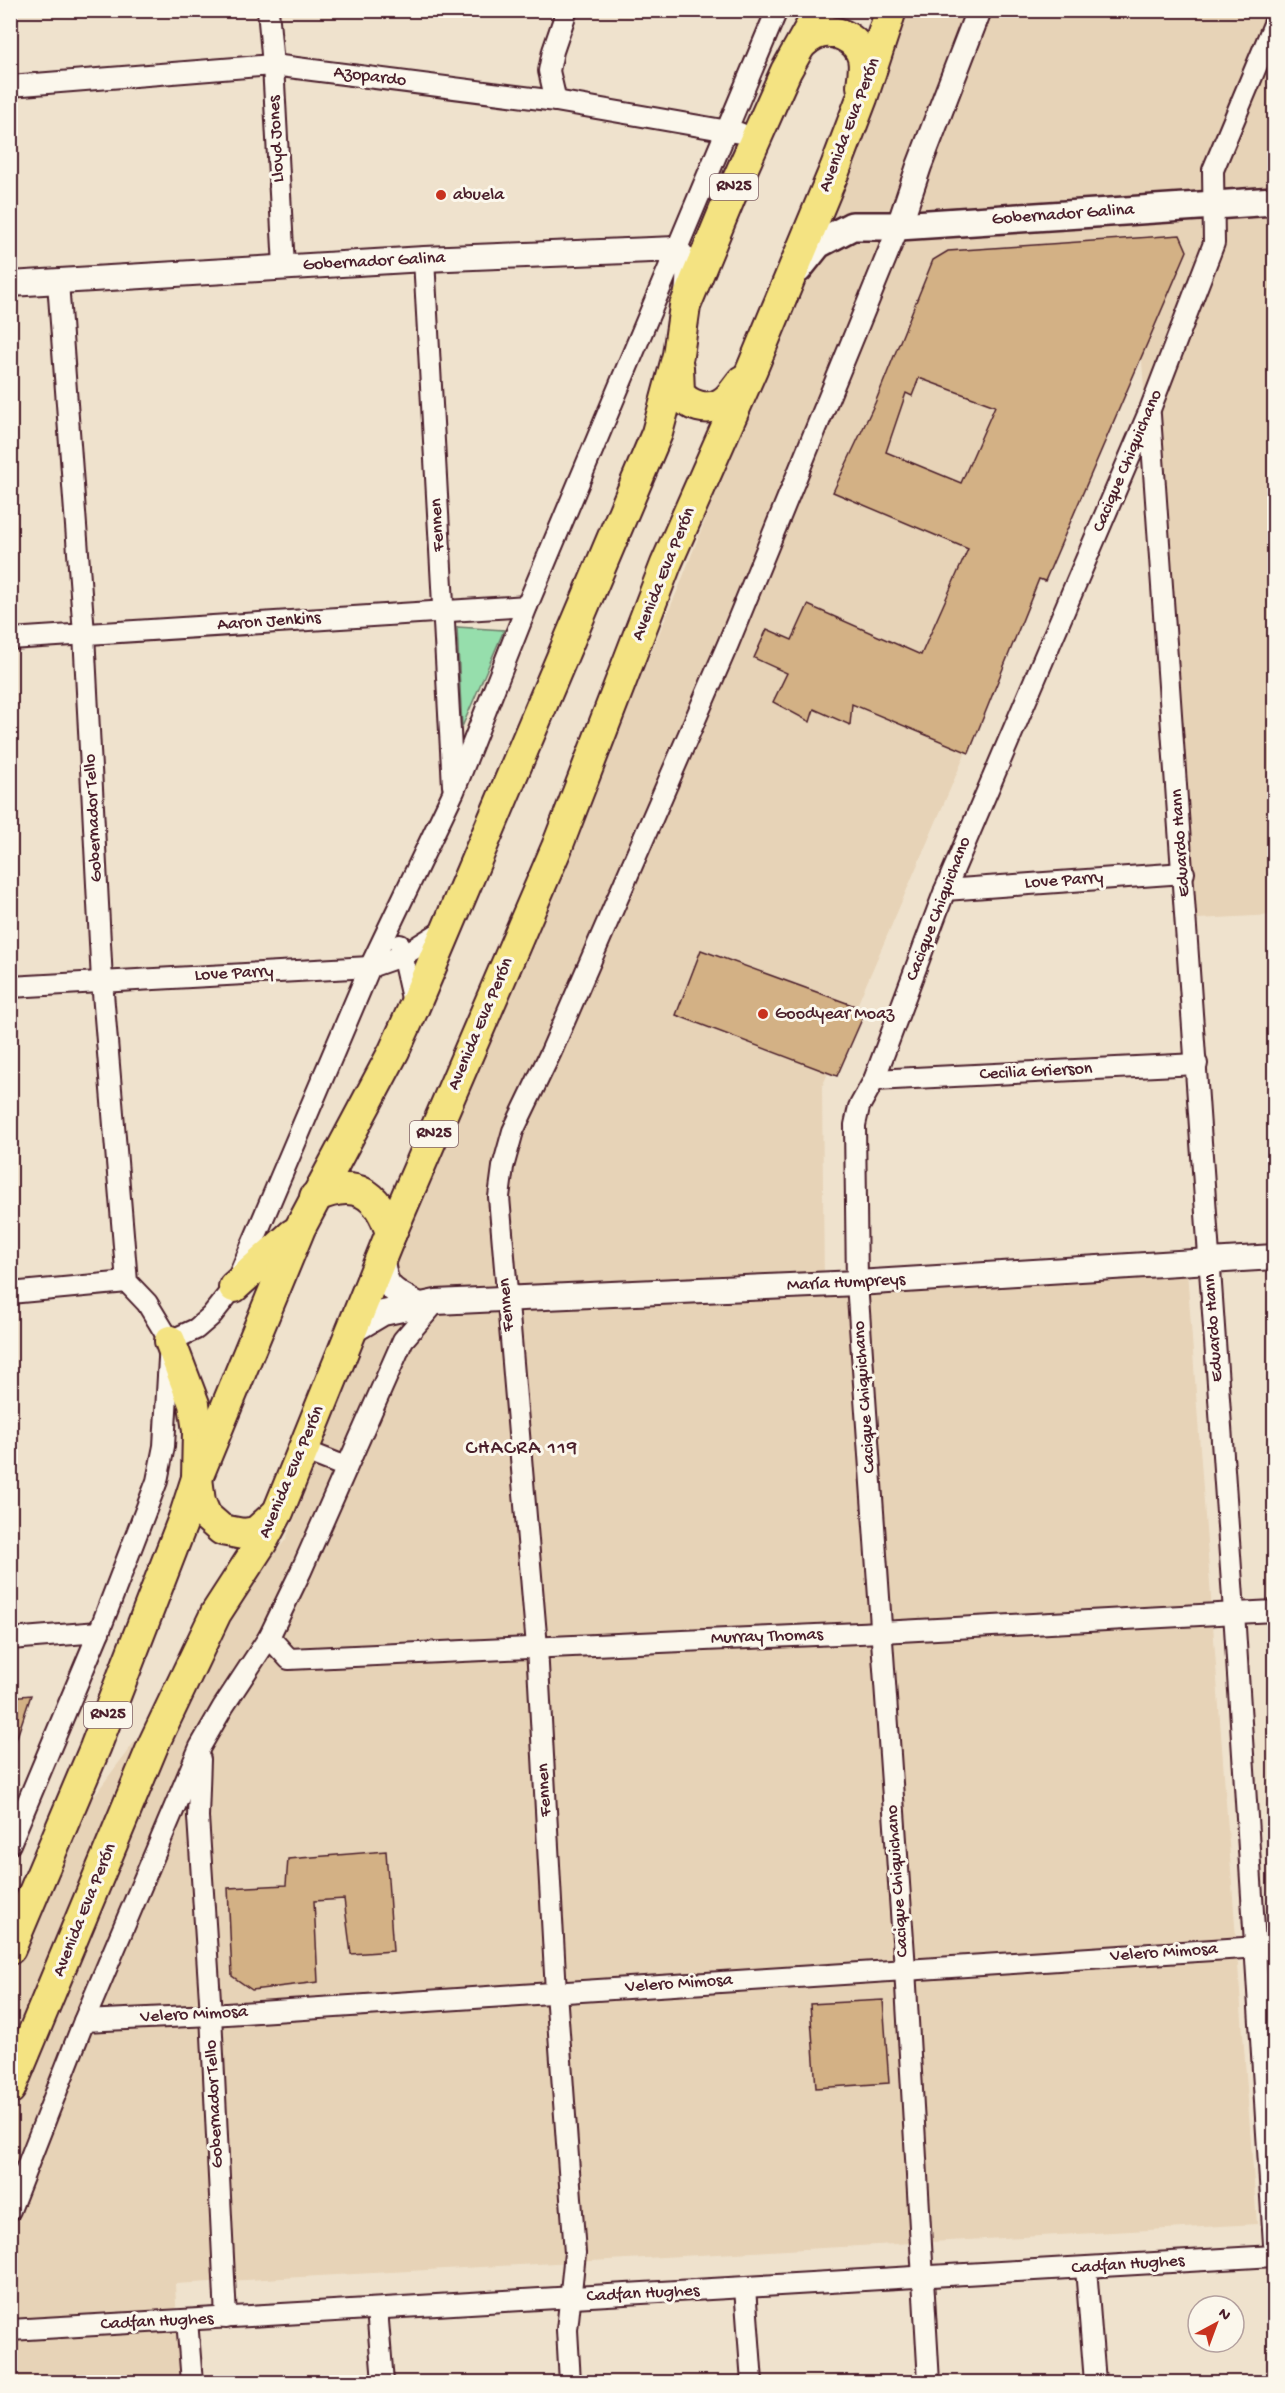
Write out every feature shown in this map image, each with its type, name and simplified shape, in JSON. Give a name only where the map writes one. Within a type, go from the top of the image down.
[{"type":"main road","name":"RN25","points":[[10,1949],[94,1748],[184,1518],[197,1478],[300,1228],[394,1051],[414,1007],[657,433],[678,355],[685,306],[729,196],[786,71],[820,10]]},
{"type":"main road","name":"Avenida Eva Perón","points":[[10,2089],[154,1743],[216,1613],[262,1542],[278,1512],[387,1246],[557,847],[666,564],[752,369],[835,169],[862,98],[891,10]]},
{"type":"main road","points":[[803,43],[815,34],[830,31],[845,35],[856,45],[863,58],[862,98]]},
{"type":"main road","points":[[787,283],[818,244],[852,226],[839,217],[833,201],[835,169]]},
{"type":"main road","name":"Gobernador Galina","points":[[852,226],[899,226],[1275,201]]},
{"type":"main road","points":[[678,355],[679,393],[688,402],[703,407],[723,403],[752,369]]},
{"type":"main road","points":[[315,1197],[333,1189],[352,1190],[370,1198],[384,1212],[387,1246]]},
{"type":"main road","points":[[234,1287],[300,1228]]},
{"type":"main road","points":[[170,1341],[194,1404],[198,1431],[197,1478],[200,1502],[206,1516],[222,1530],[243,1534],[256,1532],[278,1512]]},
{"type":"street","name":"Lloyd Jones","points":[[268,10],[284,267]]},
{"type":"street","points":[[556,101],[549,71],[553,51],[567,10]]},
{"type":"street","points":[[170,1341],[196,1329],[211,1316],[234,1287],[370,967],[393,923],[454,791],[527,606],[707,174],[728,132],[777,10]]},
{"type":"street","points":[[899,226],[919,166],[979,10]]},
{"type":"street","name":"Cacique Chiquichano","points":[[929,2382],[904,1969],[857,1283],[855,1125],[945,890],[1149,412],[1214,243],[1214,170],[1275,24]]},
{"type":"street","name":"Azopardo","points":[[10,86],[273,65],[556,101],[728,132],[758,135]]},
{"type":"street","points":[[728,132],[786,71]]},
{"type":"street","name":"Fennen","points":[[570,2382],[567,2330],[575,2253],[556,1992],[537,1647],[499,1197],[502,1167],[513,1131],[551,1052],[728,644],[899,226]]},
{"type":"street","points":[[676,249],[686,259],[689,276],[685,306]]},
{"type":"street","name":"Gobernador Galina","points":[[10,284],[424,259],[676,249]]},
{"type":"street","name":"Fennen","points":[[424,259],[454,791]]},
{"type":"street","name":"Gobernador Tello","points":[[57,282],[84,634],[102,981],[127,1282]]},
{"type":"street","name":"Eduardo Hann","points":[[1149,412],[1184,873],[1234,1612],[1265,1946],[1275,2244]]},
{"type":"street","name":"Aaron Jenkins","points":[[10,639],[527,606]]},
{"type":"street","name":"Love Parry","points":[[945,890],[1184,873]]},
{"type":"street","points":[[393,923],[404,955],[414,1007]]},
{"type":"street","name":"Love Parry","points":[[10,987],[370,967],[404,955],[447,928]]},
{"type":"street","name":"Cecilia Grierson","points":[[874,1080],[1197,1064]]},
{"type":"street","points":[[10,2210],[84,2021],[200,1747],[269,1637],[301,1571],[403,1341],[427,1303],[390,1289],[384,1277],[387,1246]]},
{"type":"street","name":"María Humpreys","points":[[351,1332],[383,1313],[427,1303],[857,1283],[1275,1257]]},
{"type":"street","points":[[10,1293],[127,1282],[147,1303],[170,1341],[164,1446],[157,1481],[99,1632],[10,1844]]},
{"type":"street","points":[[303,1450],[346,1467]]},
{"type":"street","name":"Murray Thomas","points":[[269,1637],[289,1659],[881,1632],[1275,1611]]},
{"type":"street","points":[[10,1639],[99,1632]]},
{"type":"street","name":"Gobernador Tello","points":[[200,1747],[198,1817],[211,2015],[226,2318]]},
{"type":"street","name":"Velero Mimosa","points":[[84,2021],[211,2015],[1265,1946]]},
{"type":"street","name":"Cadfan Hughes","points":[[10,2330],[1275,2256]]},
{"type":"street","points":[[1086,2268],[1095,2382]]},
{"type":"street","points":[[746,2288],[752,2382]]},
{"type":"street","points":[[377,2309],[382,2382]]},
{"type":"street","points":[[187,2320],[192,2382]]},
{"type":"shaded area","points":[[903,11],[1274,11],[1274,915],[1179,920],[1141,345],[822,1087],[824,1287],[1187,1271],[1257,2224],[175,2284],[180,2382],[11,2382],[11,1975],[79,1816],[286,1539],[450,1124],[681,582]]},
{"type":"green space","points":[[457,627],[504,630],[462,727]]},
{"type":"building","points":[[1180,235],[1187,251],[1045,581],[1039,579],[969,753],[852,704],[850,725],[814,709],[810,722],[773,702],[787,673],[754,658],[767,629],[792,640],[808,605],[921,655],[968,549],[833,492],[875,403],[933,260],[948,251]],"holes":[[[919,378],[995,406],[961,483],[886,452],[906,393],[912,396]]]},
{"type":"building","points":[[701,950],[866,1010],[837,1076],[676,1015]]},
{"type":"building","points":[[31,1695],[14,1746],[10,1745],[10,1697]]},
{"type":"building","points":[[386,1851],[393,1951],[351,1954],[344,1899],[314,1901],[318,1982],[252,1990],[232,1976],[228,1888],[286,1885],[288,1859]]},
{"type":"building","points":[[883,2000],[889,2083],[816,2088],[810,2004]]},
{"type":"place","name":"abuela","points":[[441,195]]},
{"type":"place","name":"Goodyear Moaz","points":[[763,1014]]},
{"type":"district","name":"CHACRA 119","points":[[522,1449]]}]
